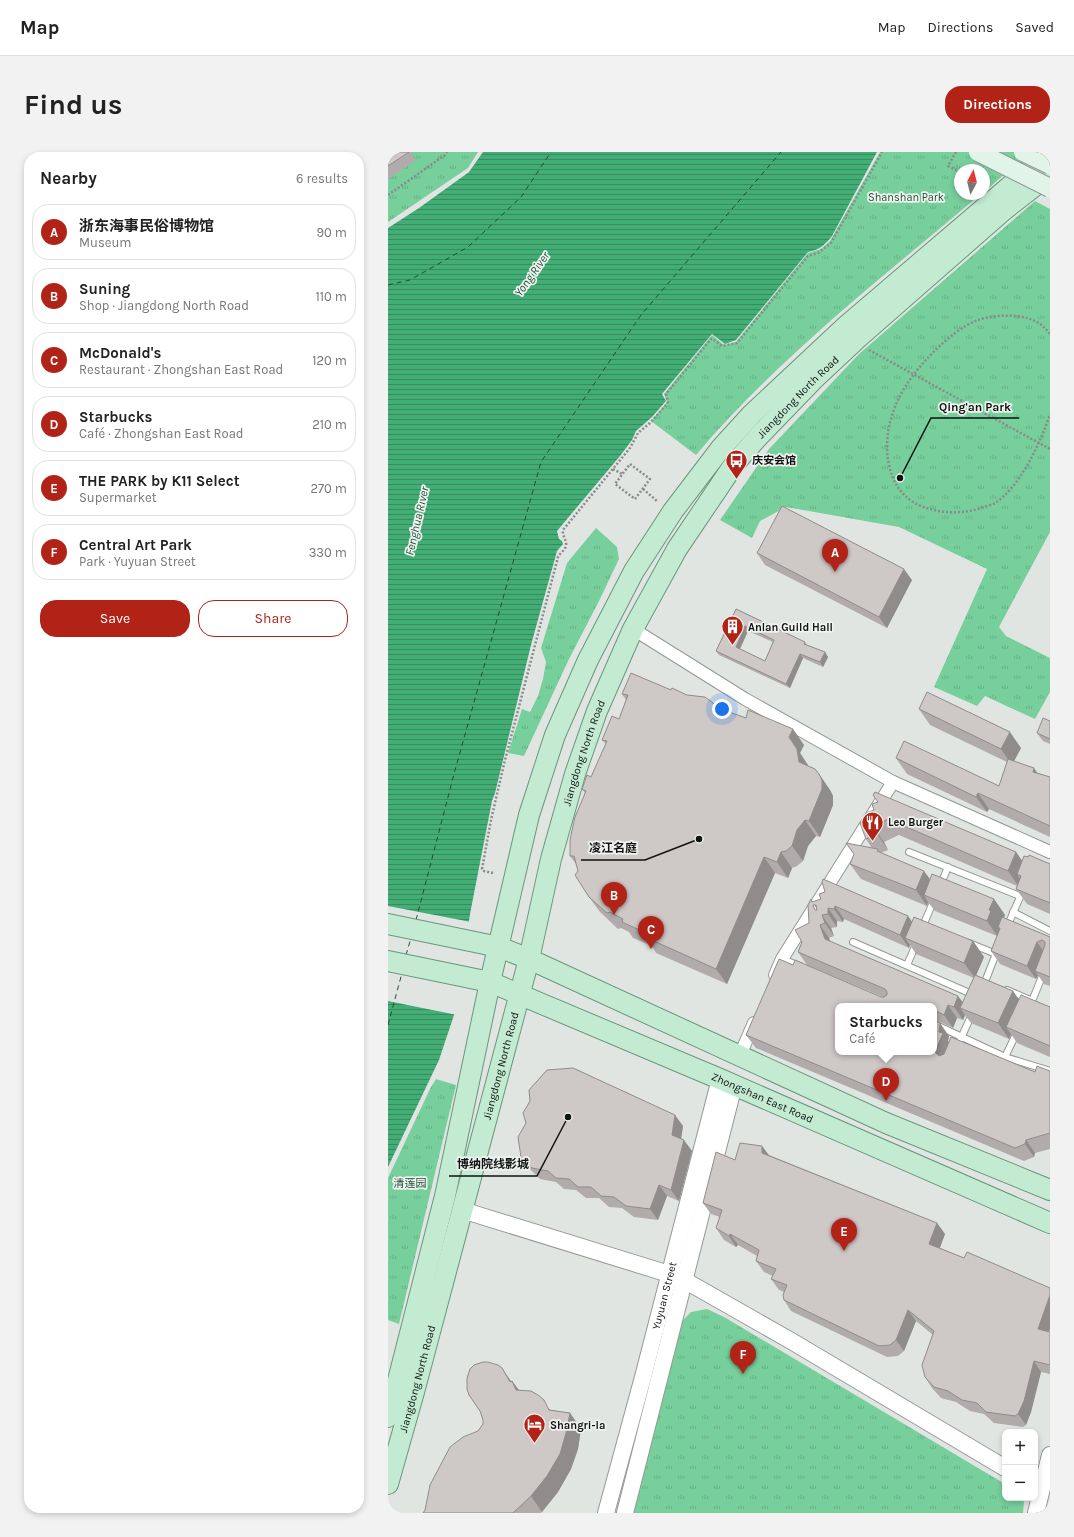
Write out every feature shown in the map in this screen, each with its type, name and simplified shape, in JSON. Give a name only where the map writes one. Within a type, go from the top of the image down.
[{"type":"main road","points":[[978,152],[1050,188]]},
{"type":"main road","points":[[1023,152],[1050,166]]},
{"type":"main road","name":"Jiangdong North Road","points":[[388,1417],[396,1392],[445,1196],[481,980],[499,947],[529,815],[555,735],[588,660],[634,571],[673,511],[721,448],[752,414],[847,325],[1050,152]]},
{"type":"main road","name":"Jiangdong North Road","points":[[388,1484],[416,1385],[529,959],[551,859],[575,774],[597,711],[633,629],[677,549],[735,463],[757,438],[813,380],[854,342],[1004,210],[1050,174]]},
{"type":"main road","points":[[388,924],[479,942],[499,947],[529,959],[886,1122],[1050,1190]]},
{"type":"main road","name":"Zhongshan East Road","points":[[388,962],[481,980],[519,994],[727,1082],[1050,1223]]},
{"type":"street","points":[[633,629],[745,699],[893,782],[1043,851]]},
{"type":"street","points":[[770,986],[782,959],[893,782]]},
{"type":"street","points":[[740,1055],[758,1014]]},
{"type":"street","name":"Yuyuan Street","points":[[606,1513],[669,1274],[727,1082]]},
{"type":"street","name":"Yuyuan Street","points":[[624,1513],[684,1280],[727,1082]]},
{"type":"street","points":[[462,1210],[669,1274],[684,1280],[793,1342],[1002,1466]]},
{"type":"street","points":[[1036,1513],[1050,1455]]},
{"type":"lane","points":[[908,852],[1020,896]]},
{"type":"lane","points":[[907,965],[948,867]]},
{"type":"lane","points":[[1005,933],[1026,882]]},
{"type":"lane","points":[[1013,912],[1050,930]]},
{"type":"lane","points":[[918,921],[932,927]]},
{"type":"lane","points":[[960,939],[996,954]]},
{"type":"lane","points":[[852,942],[979,996]]},
{"type":"lane","points":[[976,1003],[999,947]]},
{"type":"lane","points":[[1025,1015],[1035,1002],[1050,957]]},
{"type":"lane","points":[[782,959],[804,968]]},
{"type":"lane","points":[[986,980],[992,983]]},
{"type":"lane","points":[[999,986],[1035,1002]]},
{"type":"lane","points":[[956,1051],[973,1010]]},
{"type":"lane","points":[[937,1025],[1005,1057],[1050,1071]]},
{"type":"lane","points":[[1005,1057],[1019,1029]]},
{"type":"path","points":[[388,195],[445,155],[447,152]]},
{"type":"path","points":[[493,873],[482,869],[491,820],[558,557],[566,548],[566,541],[562,534],[563,530],[630,448],[638,434],[667,404],[666,394],[711,339],[713,338],[722,346],[737,343],[808,256],[818,253],[831,243],[882,152]]},
{"type":"path","points":[[954,169],[948,166],[956,152]]},
{"type":"path","points":[[1050,334],[1043,325],[1028,317],[1007,315],[978,320],[957,332],[932,352],[914,374],[899,397],[891,419],[887,438],[887,456],[893,479],[904,496],[920,506],[943,512],[966,512],[994,504],[1010,491],[1024,469],[1039,442],[1050,414]]},
{"type":"path","points":[[854,342],[1050,449]]},
{"type":"path","points":[[630,464],[650,479],[643,489],[635,499],[615,484],[630,464]]},
{"type":"path","points":[[613,469],[622,474]]},
{"type":"path","points":[[643,489],[656,501]]},
{"type":"green space","points":[[388,152],[478,152],[468,168],[388,222]]},
{"type":"green space","name":"Shanshan Park","points":[[880,152],[1030,152],[990,187],[990,164],[954,164],[954,200],[974,200],[833,318],[797,351],[728,419],[696,455],[651,421],[667,402],[664,394],[712,335],[724,345],[736,342],[808,253],[821,249],[830,241]]},
{"type":"green space","points":[[1035,201],[1050,209],[1050,532],[999,627],[1006,636],[1050,658],[1050,692],[1035,719],[985,696],[977,706],[934,687],[987,569],[899,527],[786,507],[760,521],[752,538],[720,520],[769,449],[859,354]]},
{"type":"green space","points":[[596,528],[617,547],[619,559],[569,659],[524,756],[508,753],[522,709],[530,712],[538,696],[546,662],[541,648],[567,563]]},
{"type":"green space","name":"清莲园","points":[[436,1079],[456,1085],[399,1324],[388,1320],[388,1178]]},
{"type":"green space","points":[[707,1309],[724,1317],[1002,1482],[1002,1501],[1024,1501],[1023,1513],[633,1513],[682,1321],[691,1312]]},
{"type":"water","points":[[483,152],[877,152],[832,236],[819,248],[808,252],[736,340],[725,344],[712,334],[662,394],[666,401],[652,417],[636,431],[632,440],[620,456],[557,531],[559,539],[563,544],[557,551],[531,645],[492,801],[470,914],[456,1009],[439,1060],[388,1167],[388,228],[469,172]]},
{"type":"pier","points":[[388,906],[471,922],[457,1015],[388,1001]]},
{"type":"building","points":[[388,152],[409,152],[388,166]]},
{"type":"building","points":[[782,506],[904,569],[879,617],[757,553]]},
{"type":"building","points":[[736,609],[805,642],[804,644],[825,652],[820,662],[800,654],[786,684],[716,651]],"holes":[[[745,626],[774,640],[765,661],[736,647]]]},
{"type":"building","points":[[631,673],[671,690],[672,688],[687,695],[705,697],[721,709],[746,718],[748,710],[793,729],[789,737],[797,749],[799,762],[815,769],[822,780],[822,789],[809,821],[805,820],[797,830],[792,846],[786,851],[781,852],[777,862],[764,857],[716,969],[645,937],[646,933],[622,922],[623,919],[610,912],[607,913],[589,897],[575,875],[578,871],[574,856],[570,856],[570,840],[575,817],[586,791],[582,789],[587,775],[591,777],[607,741],[602,740],[612,716],[619,719],[628,695],[622,694]]},
{"type":"building","points":[[927,692],[1010,732],[1001,749],[919,709]]},
{"type":"building","points":[[1043,718],[1050,721],[1050,739],[1037,733]]},
{"type":"building","points":[[904,741],[999,786],[1008,759],[1034,768],[1033,772],[1050,777],[1050,826],[978,793],[976,797],[896,758]]},
{"type":"building","points":[[875,792],[1016,852],[1008,871],[888,819],[873,827],[877,834],[866,839],[860,823],[869,820],[866,813],[874,810],[872,804],[878,802],[873,795]]},
{"type":"building","points":[[846,843],[878,849],[877,851],[924,871],[916,890],[850,864],[854,854]]},
{"type":"building","points":[[1029,855],[1050,864],[1050,903],[1016,889],[1021,876],[1017,874],[1024,856],[1028,857]]},
{"type":"building","points":[[932,874],[994,899],[989,910],[991,911],[987,921],[924,895]]},
{"type":"building","points":[[823,879],[908,916],[900,935],[835,906],[834,909],[828,908],[828,914],[822,915],[825,923],[820,925],[825,939],[958,996],[954,1007],[948,1005],[944,1015],[937,1012],[937,1003],[835,1003],[835,1055],[937,1054],[939,1056],[944,1054],[951,1037],[1035,1072],[1037,1066],[1050,1071],[1050,1133],[1026,1140],[1025,1144],[1015,1148],[746,1035],[779,959],[793,965],[795,960],[881,997],[887,995],[885,989],[798,952],[802,942],[795,930],[809,923],[808,905],[811,899],[812,902],[821,899],[819,894],[825,892],[822,882]],"holes":[[[813,905],[816,905],[817,910],[815,910]]]},
{"type":"building","points":[[914,917],[973,941],[964,963],[905,938]]},
{"type":"building","points":[[1002,917],[1050,937],[1050,977],[1035,971],[1045,945],[1045,942],[1042,940],[1037,942],[1027,966],[991,951],[1000,928],[998,927]]},
{"type":"building","points":[[975,975],[1013,991],[998,1023],[960,1008]]},
{"type":"building","points":[[1021,995],[1050,1007],[1050,1046],[1006,1027]]},
{"type":"building","points":[[937,1022],[940,1023],[939,1032],[943,1033],[937,1047]]},
{"type":"building","points":[[573,1068],[675,1115],[672,1135],[684,1140],[671,1190],[659,1185],[650,1209],[626,1206],[614,1197],[601,1196],[591,1187],[578,1187],[569,1179],[556,1178],[548,1171],[532,1168],[521,1157],[518,1137],[526,1123],[523,1113],[530,1101],[529,1090],[547,1070]]},
{"type":"building","points":[[740,1143],[762,1146],[762,1153],[937,1223],[929,1244],[964,1258],[967,1252],[1050,1288],[1050,1295],[1038,1329],[1050,1332],[1050,1365],[1034,1361],[1024,1401],[1018,1414],[1015,1416],[986,1412],[977,1403],[962,1400],[948,1391],[934,1387],[925,1377],[922,1365],[934,1331],[908,1310],[896,1340],[890,1345],[879,1346],[784,1300],[783,1295],[787,1285],[771,1279],[776,1269],[756,1261],[759,1250],[730,1234],[729,1236],[716,1228],[722,1210],[703,1203],[716,1152],[735,1160]]},
{"type":"building","name":"Shangri-la","points":[[483,1362],[498,1365],[502,1368],[510,1382],[512,1381],[516,1390],[531,1391],[538,1395],[544,1400],[549,1410],[570,1413],[560,1454],[547,1476],[531,1496],[513,1513],[423,1513],[425,1510],[430,1485],[450,1447],[463,1437],[478,1431],[483,1424],[480,1411],[469,1395],[467,1389],[467,1378],[470,1369],[474,1365]]},
{"type":"ferry route","points":[[388,285],[410,280],[468,247],[521,197],[551,152]]},
{"type":"ferry route","points":[[416,920],[454,774],[541,462],[641,315],[781,152]]},
{"type":"ferry route","points":[[406,955],[411,938]]},
{"type":"ferry route","points":[[388,1025],[402,973]]},
{"type":"place","name":"Qing'an Park","points":[[900,478]]},
{"type":"place","name":"庆安会馆","points":[[737,480]]},
{"type":"place","name":"浙东海事民俗博物馆","points":[[835,572]]},
{"type":"place","name":"Anlan Guild Hall","points":[[732,646]]},
{"type":"place","name":"凌江名庭","points":[[699,839]]},
{"type":"place","name":"Leo Burger","points":[[872,842]]},
{"type":"place","name":"Suning","points":[[614,915]]},
{"type":"place","name":"McDonald's","points":[[651,949]]},
{"type":"place","name":"Starbucks","points":[[886,1101]]},
{"type":"place","name":"博纳院线影城","points":[[568,1117]]},
{"type":"place","name":"THE PARK by K11 Select","points":[[844,1251]]},
{"type":"place","name":"Central Art Park","points":[[743,1374]]},
{"type":"place","name":"Shangri-la","points":[[534,1444]]},
{"type":"water label","name":"Yong River","points":[[532,274]]},
{"type":"water label","name":"Fenghua Rıver","points":[[417,521]]}]
